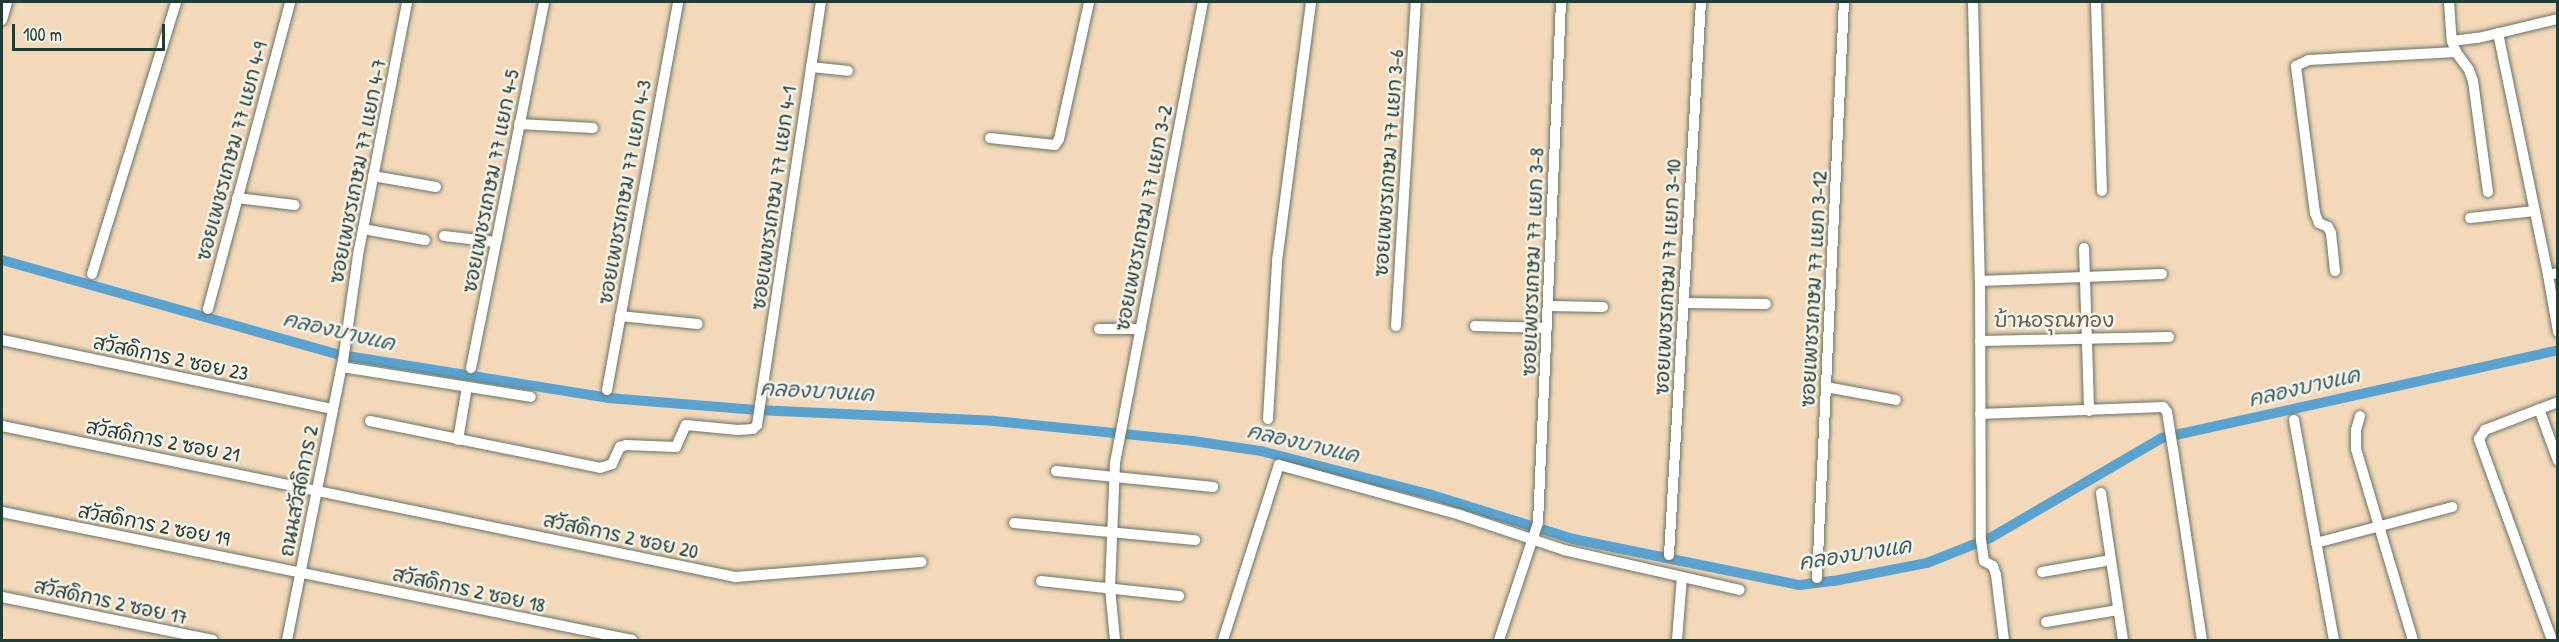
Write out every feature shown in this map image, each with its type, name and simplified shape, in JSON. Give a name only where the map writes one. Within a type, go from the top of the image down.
[{"type":"street","points":[[2,20],[7,2]]},
{"type":"street","points":[[92,274],[176,2]]},
{"type":"street","name":"ซอยเพชรเกษม 77 แยก 4-9","points":[[208,309],[290,2]]},
{"type":"street","name":"ซอยเพชรเกษม 77 แยก 4-7","points":[[345,348],[363,229],[407,2]]},
{"type":"street","name":"ซอยเพชรเกษม 77 แยก 4-5","points":[[471,368],[544,2]]},
{"type":"street","name":"ซอยเพชรเกษม 77 แยก 4-3","points":[[608,390],[678,2]]},
{"type":"street","name":"ซอยเพชรเกษม 77 แยก 4-1","points":[[458,440],[607,468],[612,464],[620,447],[626,445],[676,447],[686,425],[746,430],[757,425],[821,2]]},
{"type":"street","points":[[990,138],[1055,145],[1059,139],[1089,2]]},
{"type":"street","name":"ซอยเพชรเกษม 77 แยก 3-2","points":[[1115,640],[1110,588],[1114,478],[1203,2]]},
{"type":"street","points":[[1268,418],[1277,261],[1311,2]]},
{"type":"street","name":"ซอยเพชรเกษม 77 แยก 3-6","points":[[1396,326],[1416,2]]},
{"type":"street","name":"ซอยเพชรเกษม 77 แยก 3-8","points":[[1499,640],[1538,523],[1561,2]]},
{"type":"street","name":"ซอยเพชรเกษม 77 แยก 3-10","points":[[1669,555],[1701,2]]},
{"type":"street","name":"ซอยเพชรเกษม 77 แยก 3-12","points":[[1817,578],[1844,2]]},
{"type":"street","points":[[1974,2],[1983,554],[1993,566],[1996,575],[2004,640]]},
{"type":"street","points":[[2096,2],[2102,191]]},
{"type":"street","points":[[2449,2],[2452,41],[2456,52],[2469,70],[2472,81],[2488,192]]},
{"type":"street","points":[[2452,41],[2478,39],[2558,19]]},
{"type":"street","points":[[2498,33],[2535,211],[2553,274],[2558,332]]},
{"type":"street","points":[[2335,271],[2331,233],[2328,227],[2319,223],[2315,213],[2296,66],[2309,60],[2456,52]]},
{"type":"street","points":[[811,67],[848,70]]},
{"type":"street","points":[[519,124],[593,128]]},
{"type":"street","points":[[373,176],[436,187]]},
{"type":"street","points":[[237,198],[296,205]]},
{"type":"street","points":[[2470,218],[2535,211]]},
{"type":"street","points":[[363,229],[425,240]]},
{"type":"street","points":[[444,236],[496,242]]},
{"type":"street","points":[[2084,248],[2089,411]]},
{"type":"street","points":[[1980,281],[2162,274]]},
{"type":"street","points":[[1684,303],[1766,304]]},
{"type":"street","points":[[1548,306],[1603,308]]},
{"type":"street","points":[[620,316],[698,324]]},
{"type":"street","points":[[1475,326],[1547,328]]},
{"type":"street","points":[[1098,329],[1141,328]]},
{"type":"street","points":[[1980,341],[2169,337]]},
{"type":"street","name":"สวัสดิการ 2 ซอย 23","points":[[2,340],[333,409]]},
{"type":"street","name":"ถนนสวัสดิการ 2","points":[[287,640],[345,348]]},
{"type":"street","points":[[342,367],[531,397]]},
{"type":"street","points":[[370,421],[458,440],[467,387]]},
{"type":"street","points":[[1826,387],[1896,400]]},
{"type":"street","points":[[2553,640],[2479,439],[2485,430],[2558,402]]},
{"type":"street","points":[[1980,414],[2163,407],[2167,412],[2202,640]]},
{"type":"street","points":[[2539,409],[2558,461]]},
{"type":"street","points":[[2360,416],[2356,430],[2356,448],[2413,640]]},
{"type":"street","points":[[2294,420],[2334,640]]},
{"type":"street","name":"สวัสดิการ 2 ซอย 21","points":[[2,426],[317,490]]},
{"type":"street","points":[[1223,640],[1279,465],[1460,515],[1532,540],[1740,590]]},
{"type":"street","points":[[1056,471],[1213,487]]},
{"type":"street","name":"สวัสดิการ 2 ซอย 20","points":[[317,490],[735,577],[921,562]]},
{"type":"street","points":[[2101,493],[2123,640]]},
{"type":"street","points":[[2316,543],[2452,507]]},
{"type":"street","name":"สวัสดิการ 2 ซอย 19","points":[[2,512],[300,572]]},
{"type":"street","points":[[1014,522],[1195,540]]},
{"type":"street","points":[[2042,572],[2111,560]]},
{"type":"street","name":"สวัสดิการ 2 ซอย 18","points":[[300,572],[632,640]]},
{"type":"street","points":[[1677,640],[1682,577]]},
{"type":"street","points":[[1041,581],[1179,596]]},
{"type":"street","name":"สวัสดิการ 2 ซอย 17","points":[[2,597],[213,640]]},
{"type":"street","points":[[2046,622],[2118,610]]},
{"type":"waterway","name":"คลองบางแค","points":[[2,260],[341,355],[608,398],[756,410],[994,421],[1193,441],[1261,451],[1432,495],[1573,539],[1799,585],[1834,581],[1927,563],[1990,538],[2162,438],[2558,350]]},
{"type":"district","name":"บ้านอรุณทอง","points":[[2054,320]]}]
